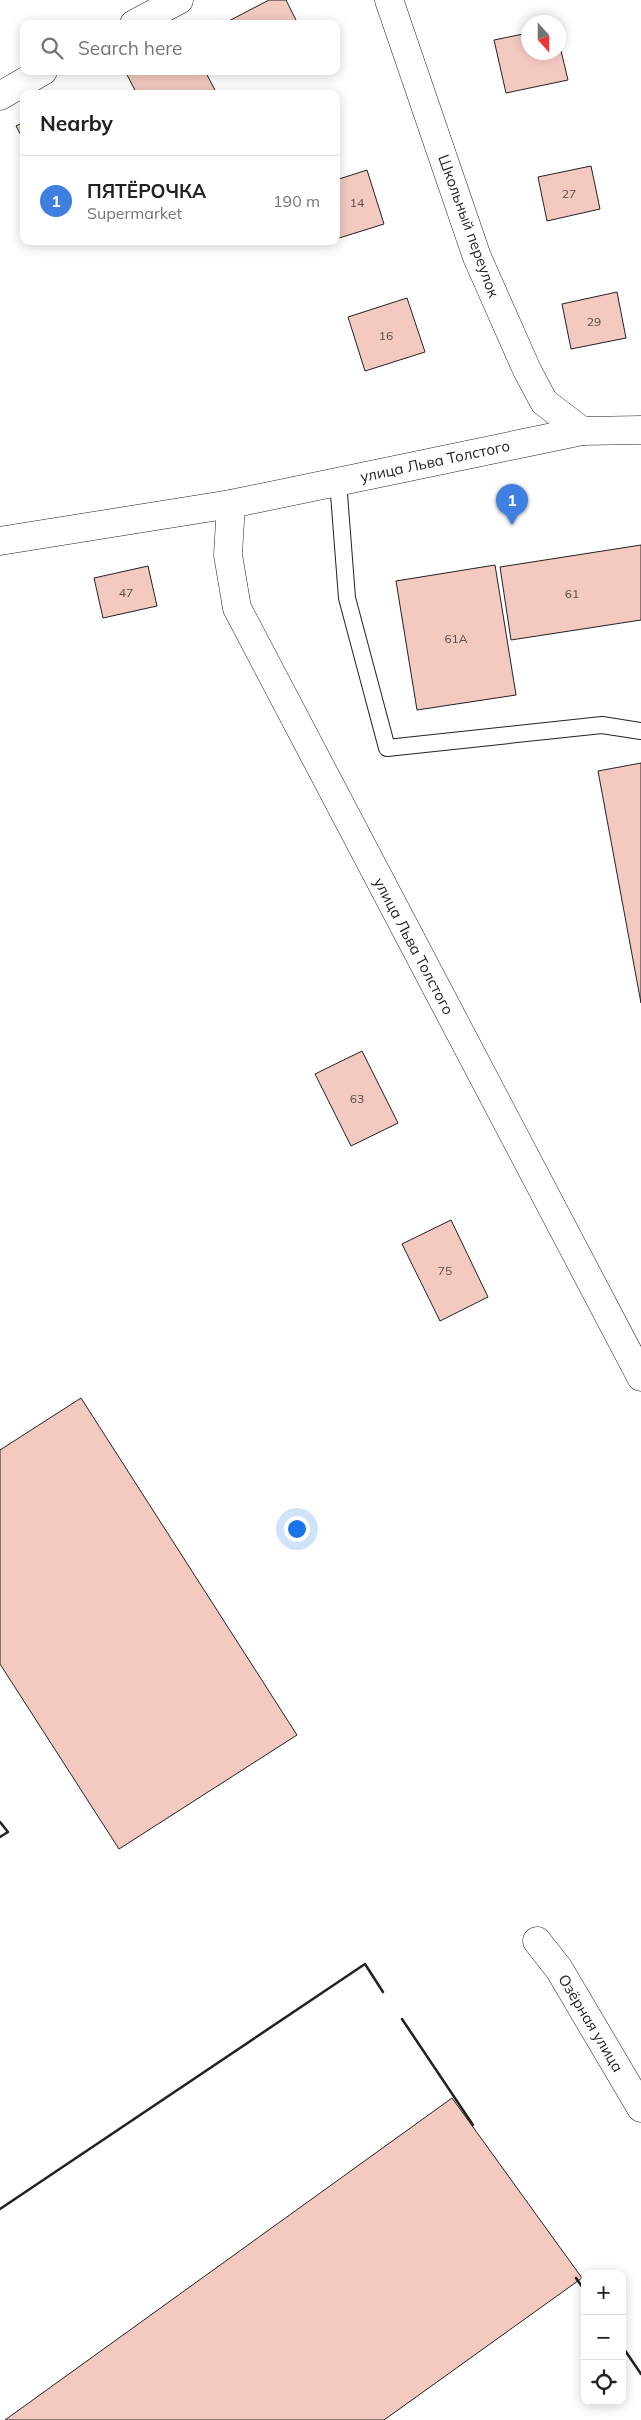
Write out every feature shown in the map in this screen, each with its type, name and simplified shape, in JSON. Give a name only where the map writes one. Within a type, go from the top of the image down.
[{"type":"street","points":[[142,20],[179,0]]},
{"type":"street","name":"Школьный переулок","points":[[390,0],[477,257],[527,370],[544,402],[582,431]]},
{"type":"street","points":[[0,96],[36,75]]},
{"type":"street","name":"улица Льва Толстого","points":[[0,541],[231,504],[582,431],[641,430]]},
{"type":"street","name":"улица Льва Толстого","points":[[231,504],[228,555],[237,608],[641,1377]]},
{"type":"street","name":"Озёрная улица","points":[[537,1941],[559,1969],[641,2108]]},
{"type":"lane","points":[[338,481],[347,598],[387,748],[602,725],[641,719]]},
{"type":"lane","points":[[602,725],[641,731]]},
{"type":"building","points":[[269,0],[286,0],[296,20],[231,20]]},
{"type":"building","points":[[521,34],[521,60],[563,60],[568,80],[506,93],[494,40]]},
{"type":"building","points":[[127,75],[207,75],[215,90],[135,90]]},
{"type":"building","points":[[20,124],[20,134],[16,126]]},
{"type":"building","points":[[591,166],[600,209],[547,221],[538,177]]},
{"type":"building","points":[[367,170],[384,224],[340,238],[340,179]]},
{"type":"building","points":[[617,292],[626,338],[571,349],[562,304]]},
{"type":"building","points":[[407,298],[425,352],[365,371],[348,317]]},
{"type":"building","points":[[641,545],[641,620],[511,640],[500,567]]},
{"type":"building","points":[[495,565],[516,695],[417,710],[396,581]]},
{"type":"building","points":[[148,566],[157,606],[103,618],[94,578]]},
{"type":"building","points":[[641,763],[641,1003],[598,771]]},
{"type":"building","points":[[362,1051],[398,1123],[351,1146],[315,1074]]},
{"type":"building","points":[[451,1220],[488,1297],[440,1321],[402,1244]]},
{"type":"building","points":[[81,1398],[297,1735],[119,1849],[0,1664],[0,1450]]},
{"type":"building","points":[[452,2098],[581,2277],[581,2279],[384,2420],[5,2420]]},
{"type":"wall","points":[[0,1822],[8,1832],[0,1837]]},
{"type":"wall","points":[[0,2209],[365,1964],[383,1992]]},
{"type":"wall","points":[[402,2019],[473,2125]]},
{"type":"wall","points":[[576,2278],[581,2285]]},
{"type":"wall","points":[[626,2352],[641,2374]]},
{"type":"place","name":"ПЯТЁРОЧКА","points":[[512,525]]}]
